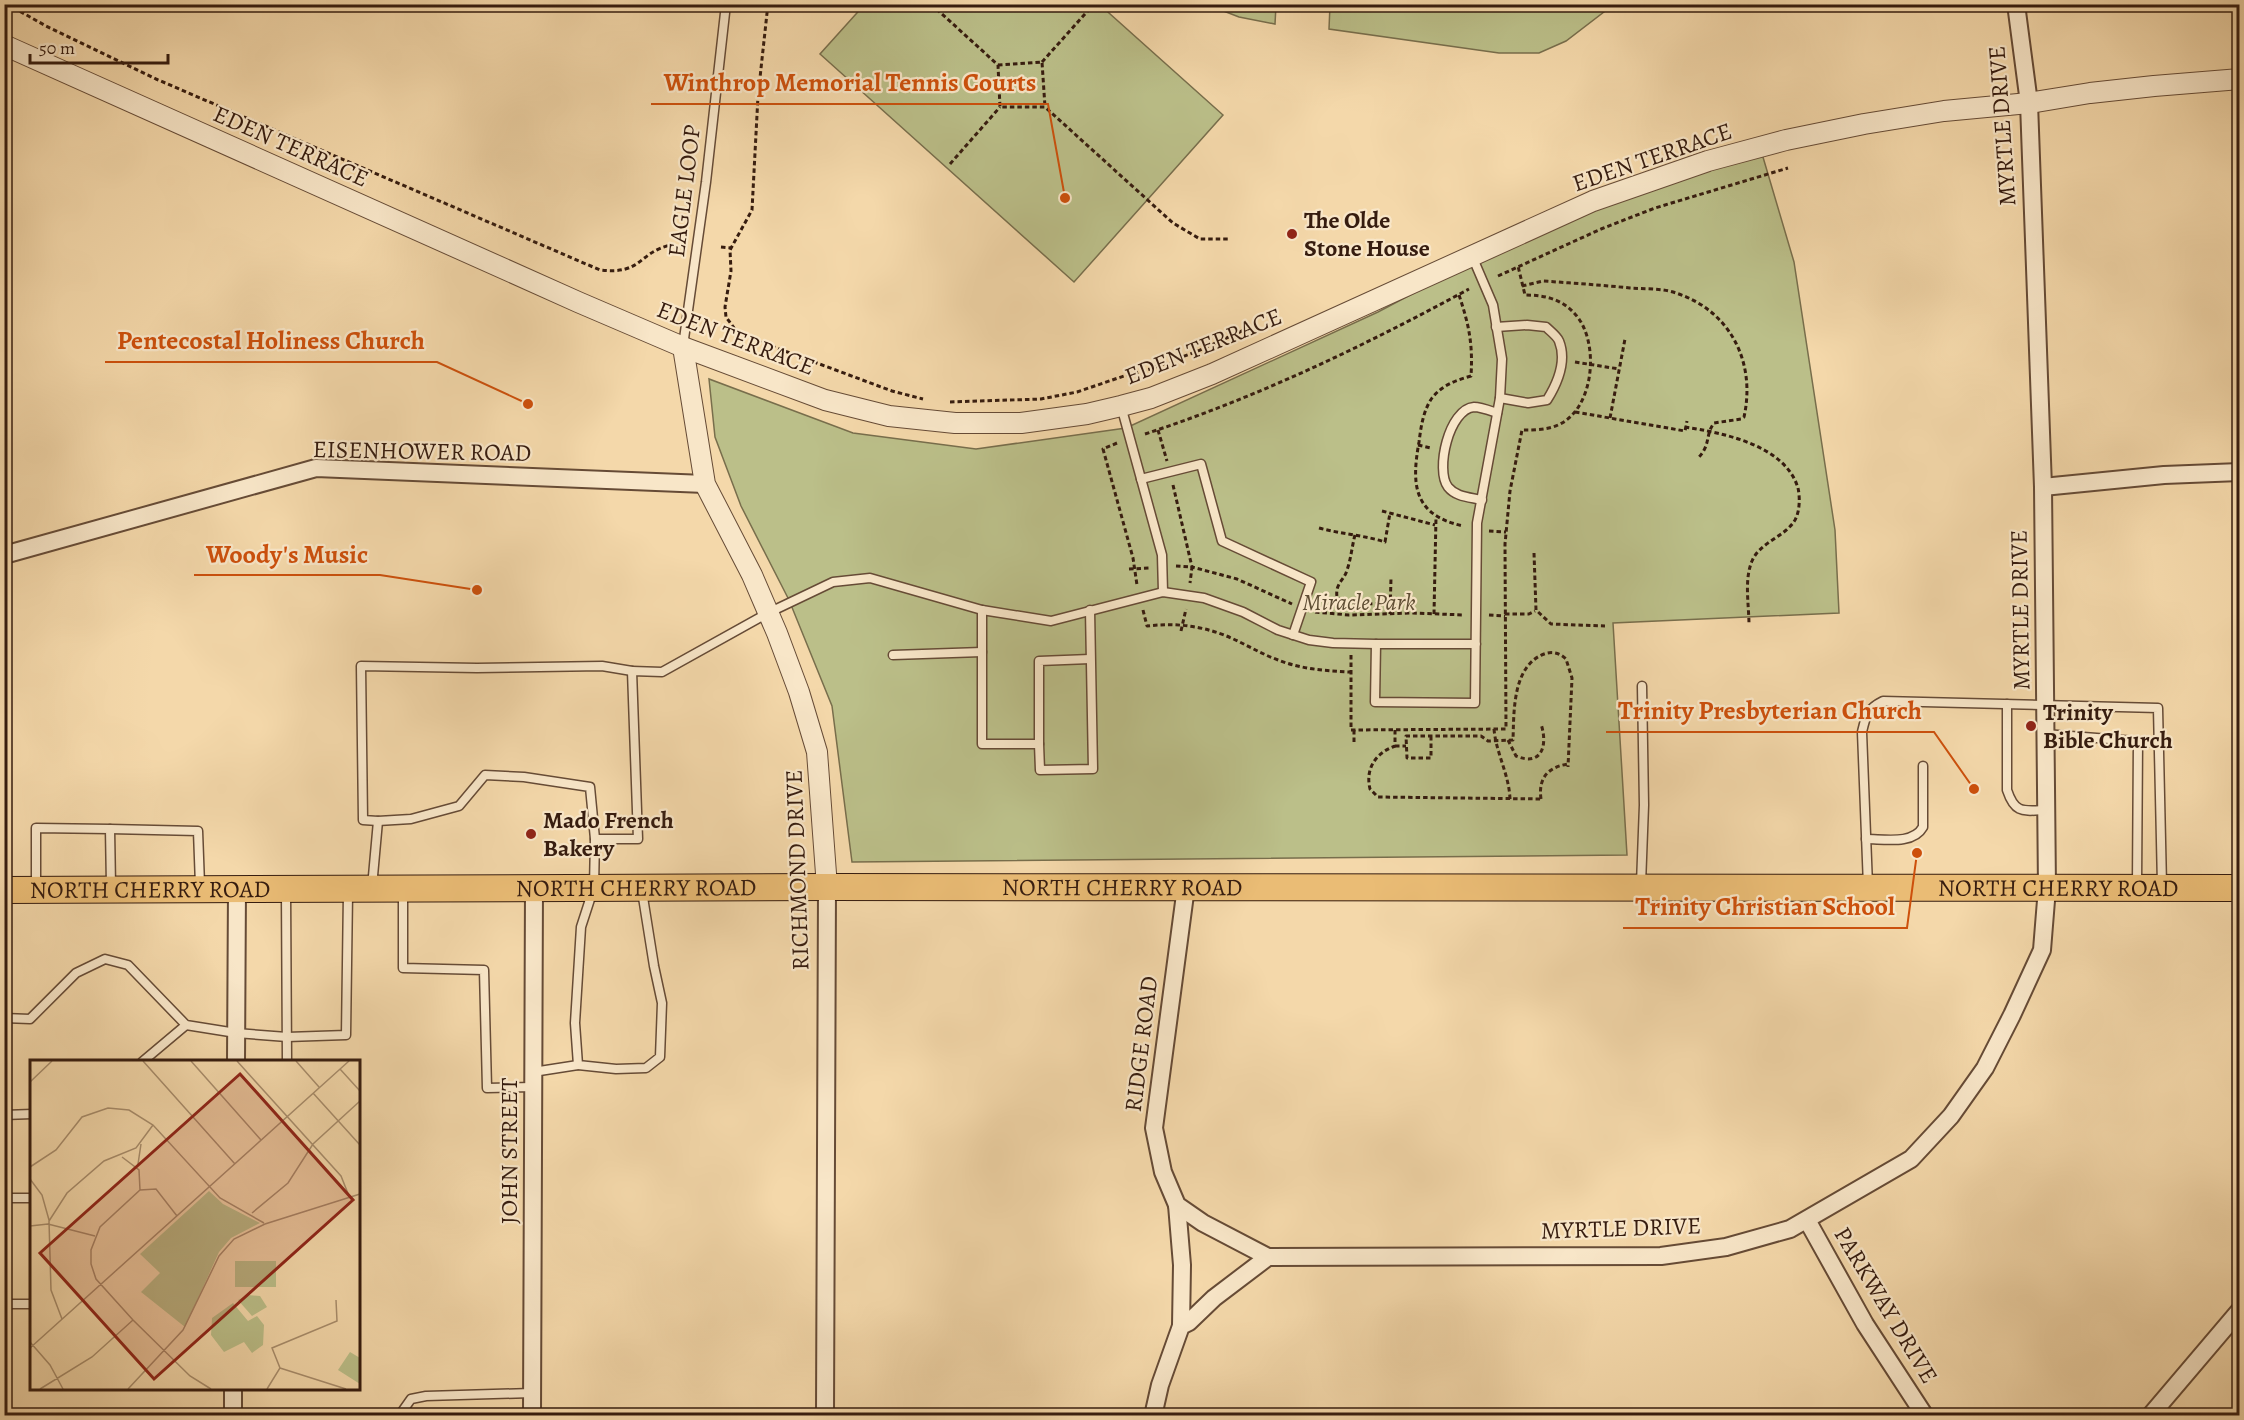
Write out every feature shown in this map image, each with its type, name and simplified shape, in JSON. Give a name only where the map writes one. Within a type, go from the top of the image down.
[{"type":"main road","name":"NORTH CHERRY ROAD","points":[[4,890],[534,887],[2240,888]]},
{"type":"street","name":"MYRTLE DRIVE","points":[[1268,1257],[1660,1256],[1726,1247],[1790,1229],[1911,1159],[1951,1116],[1985,1068],[2042,950],[2047,888],[2043,487],[2028,104],[2016,4]]},
{"type":"street","name":"EDEN TERRACE","points":[[5,47],[682,347],[825,400],[889,416],[955,423],[1021,423],[1087,414],[1151,398],[1212,374],[1593,201],[1729,156],[1786,140],[1944,111],[2028,104],[2090,93],[2240,80]]},
{"type":"street","name":"RICHMOND DRIVE","points":[[682,347],[705,484],[752,575],[768,613],[799,692],[817,752],[827,887],[825,1416]]},
{"type":"street","name":"EISENHOWER ROAD","points":[[4,555],[316,468],[705,484]]},
{"type":"street","points":[[2043,487],[2164,475],[2240,472]]},
{"type":"street","name":"JOHN STREET","points":[[532,1416],[534,887]]},
{"type":"street","name":"RIDGE ROAD","points":[[1153,1416],[1160,1385],[1181,1326],[1182,1265],[1177,1205],[1163,1172],[1154,1128],[1185,887]]},
{"type":"street","points":[[236,1060],[237,888]]},
{"type":"street","points":[[1177,1205],[1203,1223],[1268,1257],[1214,1298],[1190,1322],[1181,1326]]},
{"type":"street","name":"PARKWAY DRIVE","points":[[1806,1220],[1865,1324],[1925,1416]]},
{"type":"street","points":[[2150,1416],[2240,1310]]},
{"type":"street","points":[[233,1390],[233,1416]]},
{"type":"lane","name":"EAGLE LOOP","points":[[682,347],[706,182],[726,4]]},
{"type":"lane","points":[[1376,644],[1375,702],[1475,703],[1477,523],[1500,398],[1502,359],[1493,305],[1472,256]]},
{"type":"lane","points":[[1496,327],[1527,325],[1546,327],[1559,340],[1561,364],[1557,385],[1547,400],[1528,403],[1500,398]]},
{"type":"lane","points":[[1121,406],[1162,555],[1163,592]]},
{"type":"lane","points":[[1482,500],[1458,495],[1447,486],[1442,470],[1450,429],[1460,413],[1474,407],[1497,413]]},
{"type":"lane","points":[[1141,479],[1201,464],[1222,541],[1311,582],[1293,635]]},
{"type":"lane","points":[[578,1065],[575,1023],[581,927],[594,887],[595,839],[590,787],[524,777],[485,775],[459,806],[411,819],[378,822],[363,820],[361,666],[489,668],[602,666],[632,671],[662,672],[768,613],[833,582],[870,578],[982,610],[1051,621],[1163,592],[1204,598],[1243,612],[1278,630],[1309,640],[1334,643],[1476,644]]},
{"type":"lane","points":[[982,610],[982,744],[1039,744]]},
{"type":"lane","points":[[1090,610],[1093,770],[1040,770],[1039,662],[1090,659]]},
{"type":"lane","points":[[893,655],[982,652]]},
{"type":"lane","points":[[595,839],[638,839],[632,671]]},
{"type":"lane","points":[[1641,887],[1644,805],[1642,686]]},
{"type":"lane","points":[[1868,888],[1862,732],[1866,715],[1873,706],[1883,701],[2158,708],[2161,743],[2163,888]]},
{"type":"lane","points":[[2007,704],[2007,790],[2011,802],[2018,809],[2026,811],[2046,810]]},
{"type":"lane","points":[[2045,734],[2161,743]]},
{"type":"lane","points":[[2137,888],[2138,741]]},
{"type":"lane","points":[[1866,839],[1910,838],[1918,835],[1923,827],[1923,766]]},
{"type":"lane","points":[[4,1018],[30,1019],[76,973],[105,959],[128,965],[186,1025],[236,1033],[287,1037],[346,1035],[360,889],[378,822]]},
{"type":"lane","points":[[36,890],[36,828],[198,831],[200,889]]},
{"type":"lane","points":[[110,829],[111,889]]},
{"type":"lane","points":[[402,888],[403,968],[484,970],[486,1088],[533,1079],[578,1065],[616,1069],[646,1068],[660,1057],[662,1003],[642,887]]},
{"type":"lane","points":[[286,888],[287,1060]]},
{"type":"lane","points":[[144,1060],[186,1025]]},
{"type":"lane","points":[[4,1115],[30,1114]]},
{"type":"lane","points":[[4,1198],[30,1198]]},
{"type":"lane","points":[[4,1304],[30,1305]]},
{"type":"lane","points":[[399,1416],[411,1399],[426,1396],[532,1393]]},
{"type":"path","points":[[7,4],[46,26],[156,79],[600,270],[627,271],[656,251],[671,245]]},
{"type":"path","points":[[768,4],[758,96],[752,210],[732,248],[725,307],[726,317],[734,328],[747,337],[788,354],[892,392],[924,399]]},
{"type":"path","points":[[931,4],[998,65],[1000,107],[950,164]]},
{"type":"path","points":[[998,65],[1042,62],[1093,5]]},
{"type":"path","points":[[1042,62],[1045,107]]},
{"type":"path","points":[[1000,107],[1045,107],[1173,223],[1200,239],[1230,238]]},
{"type":"path","points":[[1498,276],[1601,229],[1655,208],[1788,168]]},
{"type":"path","points":[[721,248],[732,248]]},
{"type":"path","points":[[1354,730],[1506,729],[1506,532],[1510,491],[1522,430],[1558,425],[1575,412],[1587,390],[1590,364],[1584,329],[1574,312],[1556,299],[1525,295],[1518,266]]},
{"type":"path","points":[[1522,286],[1543,281],[1658,290],[1674,292],[1707,309],[1732,335],[1741,354],[1748,390],[1744,417],[1714,423],[1707,448],[1698,458]]},
{"type":"path","points":[[1145,435],[1203,415],[1305,373],[1469,289]]},
{"type":"path","points":[[947,401],[1041,399],[1077,392],[1124,375],[1150,369],[1244,330]]},
{"type":"path","points":[[1610,418],[1625,339]]},
{"type":"path","points":[[1590,364],[1619,369]]},
{"type":"path","points":[[1575,412],[1685,431],[1687,421]]},
{"type":"path","points":[[1685,426],[1739,439],[1769,453],[1791,473],[1800,496],[1796,519],[1787,530],[1753,557],[1748,577],[1749,625]]},
{"type":"path","points":[[1117,443],[1103,449],[1138,587]]},
{"type":"path","points":[[1418,445],[1433,449],[1431,458]]},
{"type":"path","points":[[1382,511],[1435,525]]},
{"type":"path","points":[[1319,528],[1350,536],[1360,534],[1385,542],[1389,513]]},
{"type":"path","points":[[1434,614],[1436,517]]},
{"type":"path","points":[[1487,531],[1506,532]]},
{"type":"path","points":[[1355,535],[1347,573],[1339,580],[1336,589],[1337,597],[1356,604],[1390,603]]},
{"type":"path","points":[[1534,553],[1536,610],[1551,624],[1605,626]]},
{"type":"path","points":[[1173,566],[1192,567],[1190,585]]},
{"type":"path","points":[[1129,569],[1152,567]]},
{"type":"path","points":[[1390,614],[1391,578]]},
{"type":"path","points":[[1142,607],[1147,626],[1183,625],[1205,628],[1226,635],[1279,661],[1307,669],[1350,672]]},
{"type":"path","points":[[1181,631],[1187,607]]},
{"type":"path","points":[[1488,615],[1529,614],[1536,610]]},
{"type":"path","points":[[1406,746],[1395,746],[1381,752],[1372,763],[1368,785],[1373,794],[1378,797],[1542,799],[1539,787],[1546,772],[1568,765],[1572,678],[1568,664],[1563,656],[1552,653],[1533,661],[1525,671],[1516,697],[1514,740],[1484,740],[1481,736],[1431,736],[1406,736],[1407,758],[1431,758],[1431,736]]},
{"type":"path","points":[[1350,654],[1354,744]]},
{"type":"path","points":[[1508,740],[1516,756],[1527,759],[1537,756],[1545,742],[1541,724]]},
{"type":"path","points":[[1494,729],[1495,741],[1506,769],[1510,799]]},
{"type":"path","points":[[1395,730],[1395,746]]},
{"type":"green space","points":[[865,4],[1100,5],[1223,115],[1074,282],[820,54]]},
{"type":"green space","points":[[1330,4],[1613,5],[1566,41],[1539,53],[1499,53],[1329,29]]},
{"type":"green space","points":[[1208,5],[1276,5],[1275,24],[1239,17]]},
{"type":"green space","name":"Miracle Park","points":[[1760,147],[1794,262],[1835,530],[1839,613],[1613,623],[1627,855],[852,862],[832,706],[789,600],[741,506],[715,437],[709,379],[853,433],[976,449],[1126,428],[1378,312],[1556,218]]},
{"type":"place","name":"Winthrop Memorial Tennis Courts","points":[[1065,198]]},
{"type":"place","name":"The Olde Stone House","points":[[1292,234]]},
{"type":"place","name":"Pentecostal Holiness Church","points":[[528,404]]},
{"type":"place","name":"Woody's Music","points":[[477,590]]},
{"type":"place","name":"Trinity Bible Church","points":[[2031,726]]},
{"type":"place","name":"Trinity Presbyterian Church","points":[[1974,789]]},
{"type":"place","name":"Mado French Bakery","points":[[531,834]]},
{"type":"place","name":"Trinity Christian School","points":[[1917,853]]}]
